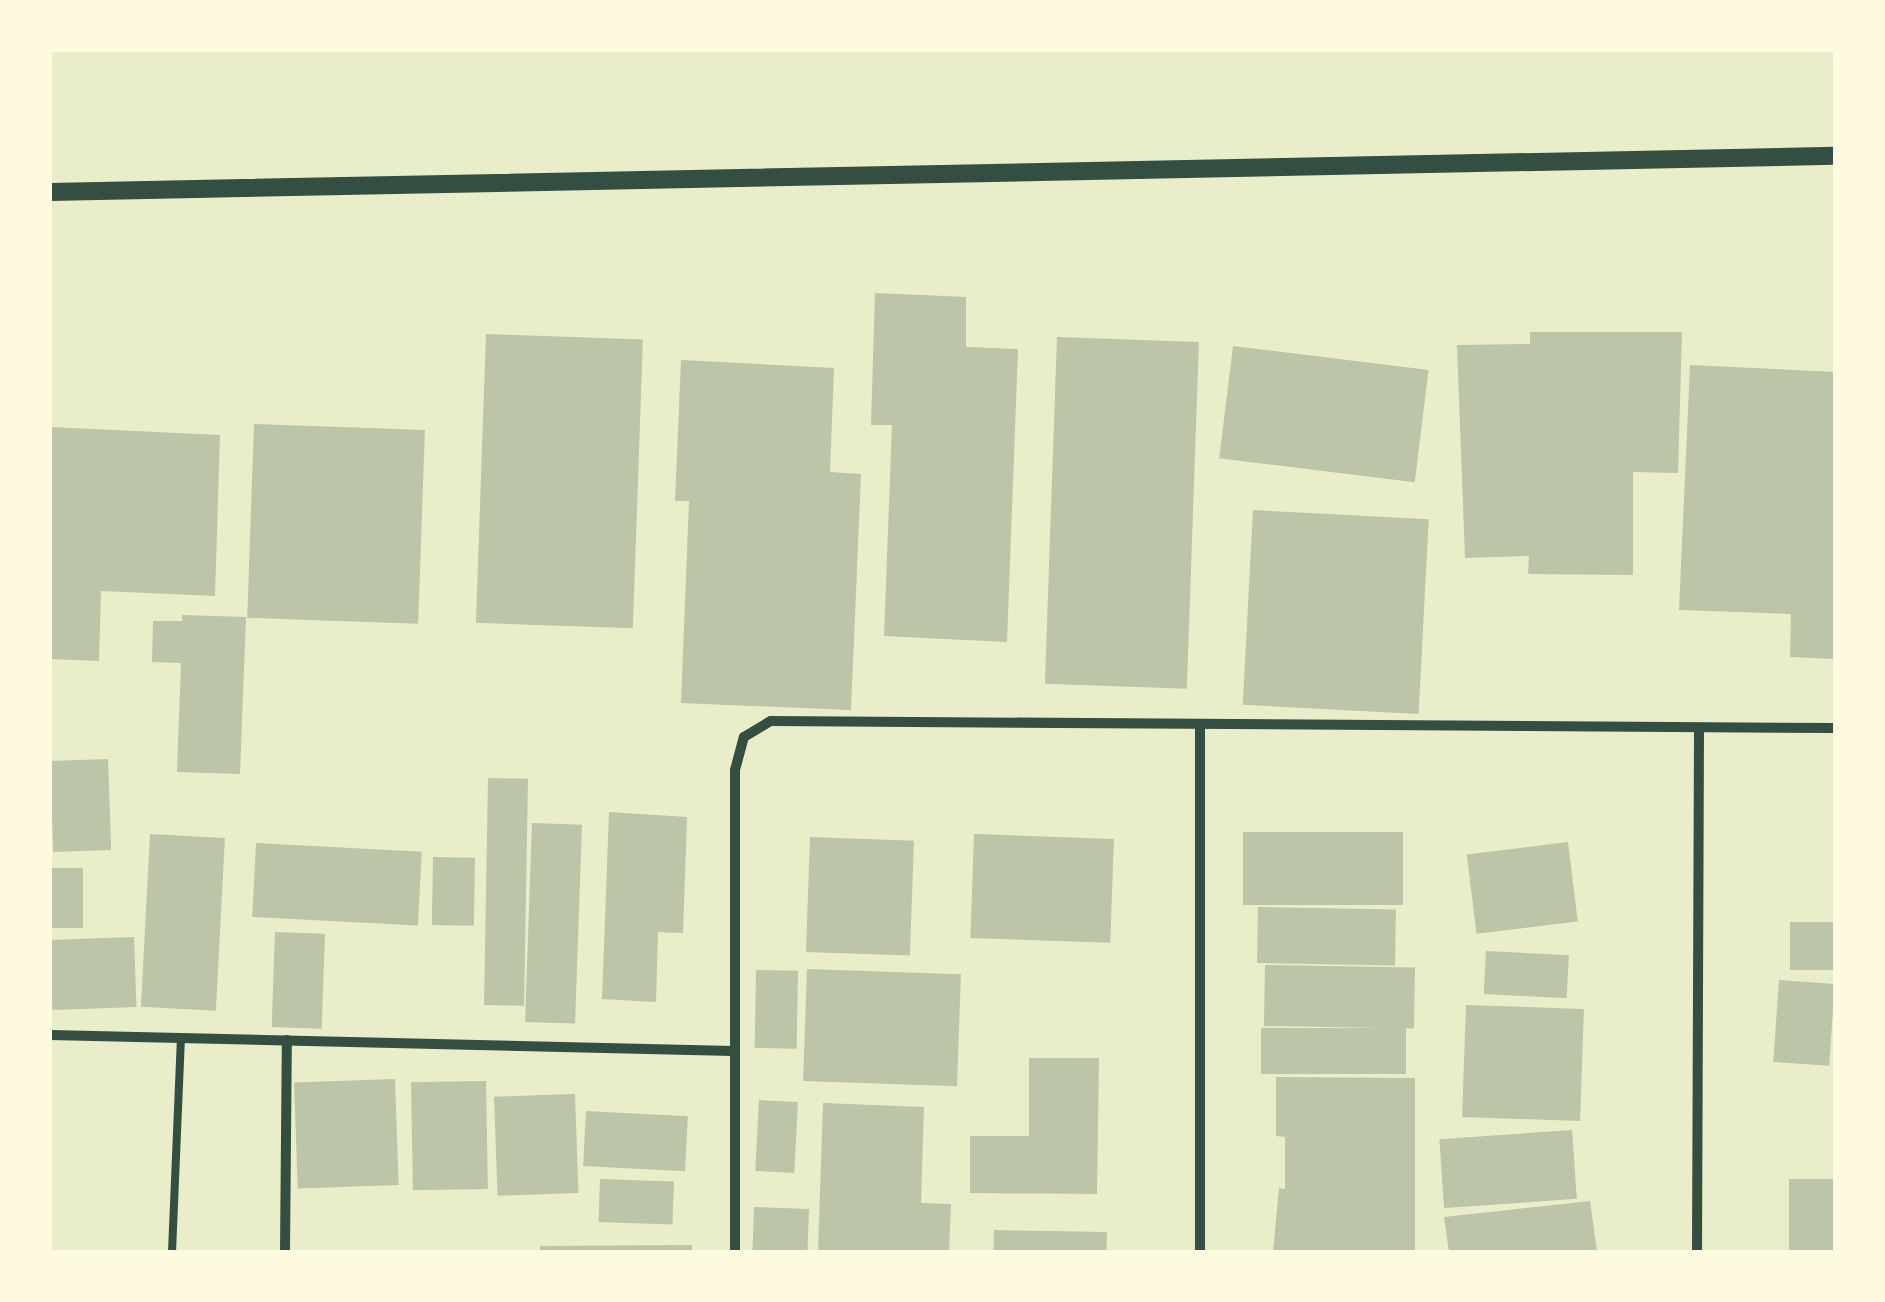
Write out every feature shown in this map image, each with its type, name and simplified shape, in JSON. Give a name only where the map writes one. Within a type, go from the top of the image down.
[{"type":"street","points":[[50,192],[1835,156]]},
{"type":"street","points":[[735,1252],[735,770],[744,737],[771,721],[1835,728]]},
{"type":"street","points":[[1200,724],[1200,1252]]},
{"type":"street","points":[[1697,1252],[1699,729]]},
{"type":"street","points":[[50,1035],[734,1052]]},
{"type":"street","points":[[286,1040],[286,1252]]},
{"type":"lane","points":[[172,1252],[182,1037]]},
{"type":"building","points":[[875,293],[966,297],[966,347],[1018,349],[1007,642],[884,636],[892,425],[871,425]]},
{"type":"building","points":[[1530,332],[1682,332],[1678,473],[1633,472],[1633,575],[1528,574],[1529,556],[1465,558],[1457,345],[1530,344]]},
{"type":"building","points":[[486,334],[643,339],[633,628],[476,623]]},
{"type":"building","points":[[1057,337],[1199,342],[1187,689],[1045,684]]},
{"type":"building","points":[[1233,346],[1429,370],[1415,482],[1219,458]]},
{"type":"building","points":[[681,360],[834,368],[830,472],[861,474],[851,710],[681,703],[689,501],[675,501]]},
{"type":"building","points":[[1690,365],[1835,372],[1835,659],[1790,657],[1791,614],[1679,610]]},
{"type":"building","points":[[254,424],[425,430],[418,624],[247,618]]},
{"type":"building","points":[[50,427],[220,435],[215,596],[101,591],[99,661],[50,659]]},
{"type":"building","points":[[1253,510],[1429,519],[1419,714],[1243,705]]},
{"type":"building","points":[[182,615],[246,617],[240,774],[177,772],[181,663],[152,662],[153,621],[182,621]]},
{"type":"building","points":[[108,759],[111,850],[53,852],[50,761]]},
{"type":"building","points":[[488,778],[528,779],[524,1006],[484,1005]]},
{"type":"building","points":[[609,812],[687,817],[683,933],[658,932],[656,1002],[602,999]]},
{"type":"building","points":[[532,823],[582,825],[575,1024],[525,1022]]},
{"type":"building","points":[[1243,832],[1403,832],[1403,905],[1243,905]]},
{"type":"building","points":[[150,834],[225,838],[216,1011],[141,1007]]},
{"type":"building","points":[[974,834],[1114,839],[1110,943],[970,938]]},
{"type":"building","points":[[810,837],[914,841],[910,956],[806,952]]},
{"type":"building","points":[[1568,842],[1578,921],[1477,934],[1467,854]]},
{"type":"building","points":[[256,843],[422,852],[418,926],[252,917]]},
{"type":"building","points":[[433,857],[475,858],[474,926],[432,925]]},
{"type":"building","points":[[50,868],[83,868],[83,928],[50,928]]},
{"type":"building","points":[[1258,907],[1396,909],[1395,965],[1257,963]]},
{"type":"building","points":[[1790,922],[1835,922],[1835,970],[1790,970]]},
{"type":"building","points":[[275,932],[325,934],[322,1029],[272,1027]]},
{"type":"building","points":[[134,937],[136,1007],[52,1010],[50,940]]},
{"type":"building","points":[[1486,951],[1569,955],[1567,998],[1484,994]]},
{"type":"building","points":[[1265,965],[1415,968],[1414,1029],[1264,1026]]},
{"type":"building","points":[[807,969],[961,974],[957,1086],[803,1081]]},
{"type":"building","points":[[756,970],[798,971],[797,1049],[755,1048]]},
{"type":"building","points":[[1779,980],[1835,984],[1829,1066],[1773,1062]]},
{"type":"building","points":[[1466,1005],[1584,1009],[1580,1121],[1462,1117]]},
{"type":"building","points":[[1261,1028],[1406,1028],[1406,1074],[1261,1074]]},
{"type":"building","points":[[1029,1058],[1099,1058],[1097,1194],[970,1193],[970,1136],[1029,1136]]},
{"type":"building","points":[[1276,1077],[1415,1078],[1415,1252],[1273,1252],[1279,1188],[1285,1189],[1285,1137],[1276,1136]]},
{"type":"building","points":[[395,1079],[399,1185],[298,1188],[294,1083]]},
{"type":"building","points":[[486,1081],[488,1189],[413,1190],[411,1082]]},
{"type":"building","points":[[575,1094],[578,1193],[498,1196],[494,1097]]},
{"type":"building","points":[[759,1100],[798,1102],[794,1173],[755,1171]]},
{"type":"building","points":[[823,1103],[924,1107],[921,1203],[951,1204],[949,1252],[818,1252]]},
{"type":"building","points":[[586,1111],[688,1116],[685,1171],[583,1166]]},
{"type":"building","points":[[1572,1130],[1577,1199],[1444,1208],[1439,1139]]},
{"type":"building","points":[[600,1179],[674,1182],[672,1225],[598,1222]]},
{"type":"building","points":[[1789,1179],[1835,1179],[1835,1252],[1789,1252]]},
{"type":"building","points":[[1590,1201],[1597,1252],[1449,1252],[1444,1217]]},
{"type":"building","points":[[754,1207],[809,1209],[807,1252],[752,1252]]},
{"type":"building","points":[[994,1230],[1107,1232],[1107,1252],[994,1252]]},
{"type":"building","points":[[692,1245],[692,1252],[540,1252],[540,1246]]}]
